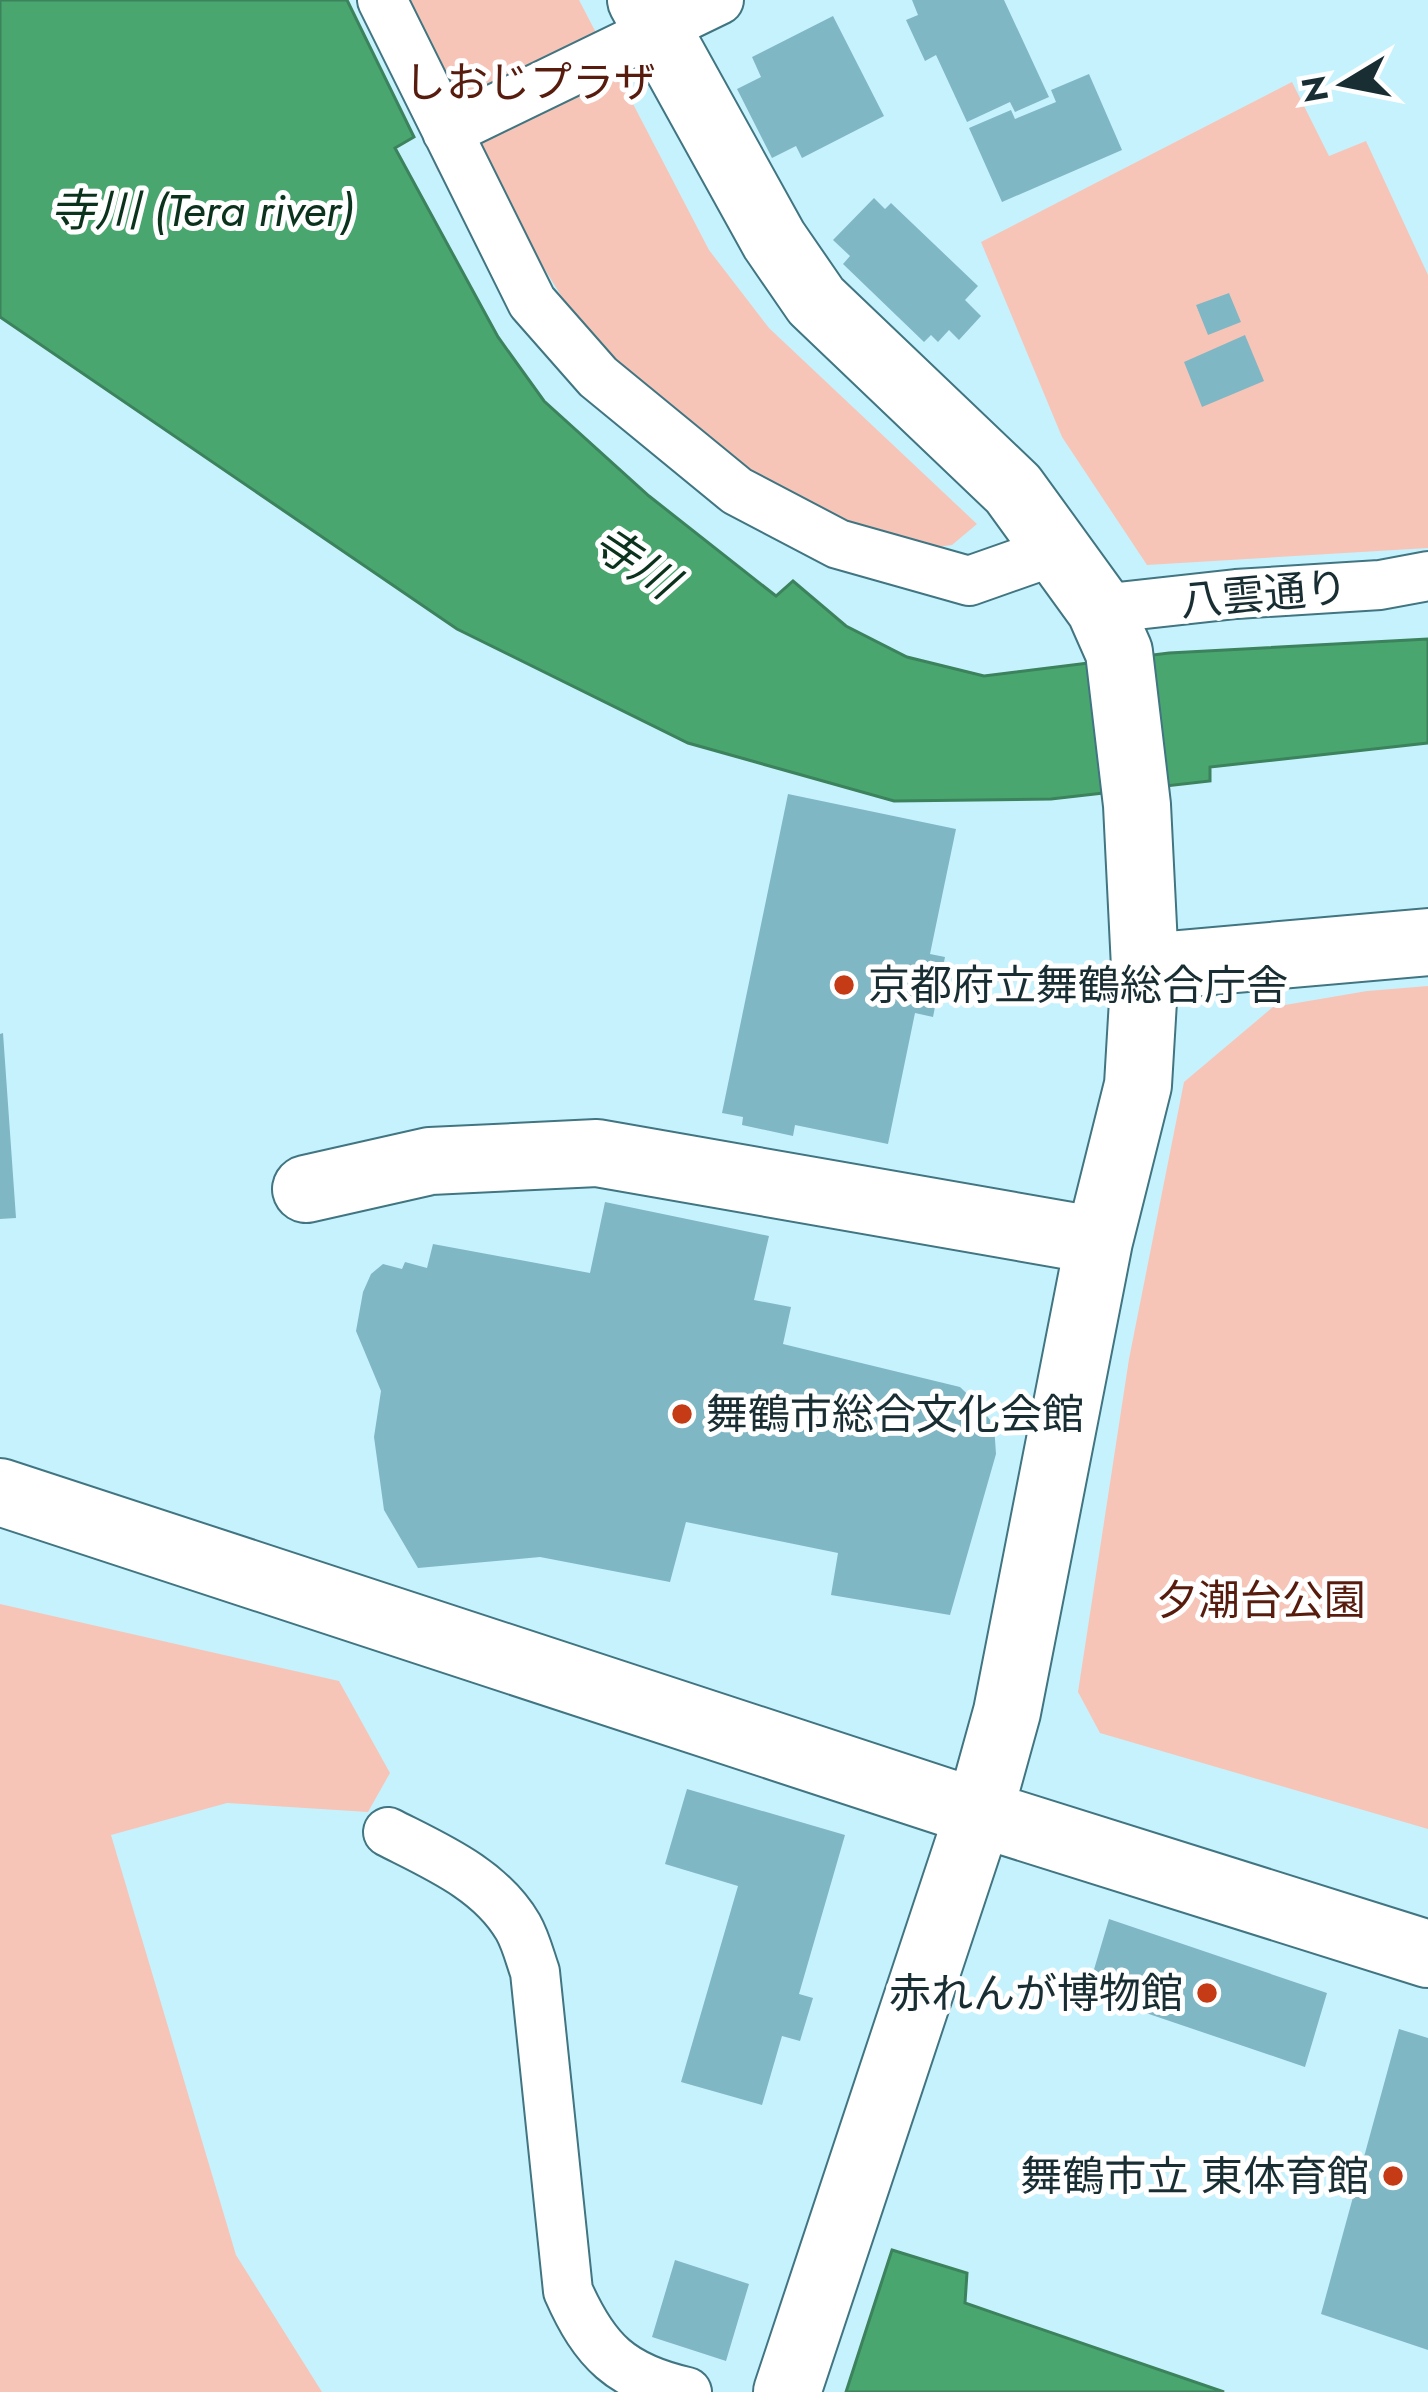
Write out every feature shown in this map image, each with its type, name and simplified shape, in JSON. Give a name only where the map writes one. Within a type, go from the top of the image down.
[{"type":"street","points":[[382,0],[532,302],[598,377],[737,491],[838,544],[969,581],[1060,549]]},
{"type":"street","points":[[447,132],[649,15],[719,0]]},
{"type":"street","points":[[649,15],[773,240],[816,301],[1013,489],[1060,549],[1110,630],[1137,805],[1144,968],[1138,1085],[1099,1241],[1007,1712],[979,1813],[787,2392]]},
{"type":"street","name":"八雲通り","points":[[1110,630],[1236,594],[1380,585],[1428,576]]},
{"type":"street","points":[[1144,968],[1428,942]]},
{"type":"street","points":[[306,1189],[430,1161],[597,1153],[1099,1241]]},
{"type":"street","points":[[0,1492],[979,1813],[1428,1954]]},
{"type":"street","points":[[388,1832],[449,1862],[487,1890],[518,1927],[535,1972],[568,2290],[586,2332],[617,2365],[650,2383],[687,2392]]},
{"type":"green space","name":"しおじプラザ","points":[[360,0],[579,0],[709,250],[769,328],[977,524],[952,545],[922,549],[830,528],[603,364],[544,268],[483,150],[438,172]]},
{"type":"green space","points":[[1292,82],[1329,156],[1366,141],[1428,275],[1428,548],[1147,565],[1062,437],[981,242]]},
{"type":"green space","name":"夕潮台公園","points":[[1428,986],[1428,1829],[1100,1733],[1078,1692],[1129,1359],[1184,1082],[1273,1007]]},
{"type":"green space","points":[[0,1604],[339,1681],[390,1773],[368,1812],[227,1803],[111,1835],[236,2255],[322,2392],[0,2392]]},
{"type":"water","name":"寺川 (Tera river)","points":[[0,0],[347,0],[414,137],[395,148],[498,337],[544,401],[649,496],[776,596],[793,581],[846,626],[907,657],[984,676],[1169,653],[1428,639],[1428,743],[1210,767],[1210,781],[1051,799],[894,801],[688,743],[457,629],[0,317]]},
{"type":"water","points":[[892,2250],[967,2273],[965,2303],[1224,2392],[846,2392]]},
{"type":"building","points":[[912,0],[1004,0],[1049,97],[1015,112],[1010,102],[967,122],[936,55],[925,61],[906,20],[918,15]]},
{"type":"building","points":[[833,16],[884,116],[802,158],[796,146],[772,158],[737,89],[761,77],[752,57]]},
{"type":"building","points":[[1089,74],[1122,150],[1002,202],[969,128],[1011,110],[1015,119],[1056,102],[1051,90]]},
{"type":"building","points":[[874,198],[885,209],[891,203],[978,286],[965,300],[981,316],[959,340],[949,330],[938,342],[931,335],[924,342],[843,264],[850,256],[833,240]]},
{"type":"building","points":[[1229,293],[1241,322],[1208,335],[1196,305]]},
{"type":"building","points":[[1245,335],[1264,381],[1202,407],[1184,362]]},
{"type":"building","name":"京都府立舞鶴総合庁舎","points":[[788,794],[956,829],[930,954],[945,957],[933,1017],[915,1013],[888,1144],[795,1125],[793,1136],[742,1125],[743,1117],[722,1113]]},
{"type":"building","points":[[0,1034],[16,1218],[0,1219]]},
{"type":"building","name":"舞鶴市総合文化会館","points":[[605,1202],[769,1236],[754,1300],[791,1307],[783,1344],[960,1387],[977,1403],[994,1425],[996,1454],[950,1615],[831,1595],[838,1553],[686,1522],[670,1582],[540,1557],[418,1568],[384,1510],[374,1437],[381,1391],[356,1331],[371,1274],[383,1264],[402,1269],[405,1262],[427,1268],[433,1244],[590,1273]]},
{"type":"building","points":[[687,1789],[845,1835],[799,1994],[813,1998],[800,2041],[782,2036],[762,2105],[681,2082],[738,1886],[665,1864]]},
{"type":"building","name":"赤れんが博物館","points":[[1109,1919],[1327,1993],[1305,2067],[1087,1993]]},
{"type":"building","name":"舞鶴市立 東体育館","points":[[1399,2029],[1428,2038],[1428,2350],[1321,2314]]},
{"type":"building","points":[[675,2260],[749,2284],[726,2361],[652,2337]]},
{"type":"place","name":"京都府立舞鶴総合庁舎","points":[[844,985]]},
{"type":"place","name":"舞鶴市総合文化会館","points":[[682,1414]]},
{"type":"place","name":"赤れんが博物館","points":[[1207,1993]]},
{"type":"place","name":"舞鶴市立 東体育館","points":[[1393,2176]]},
{"type":"water label","name":"寺川","points":[[635,562]]}]
